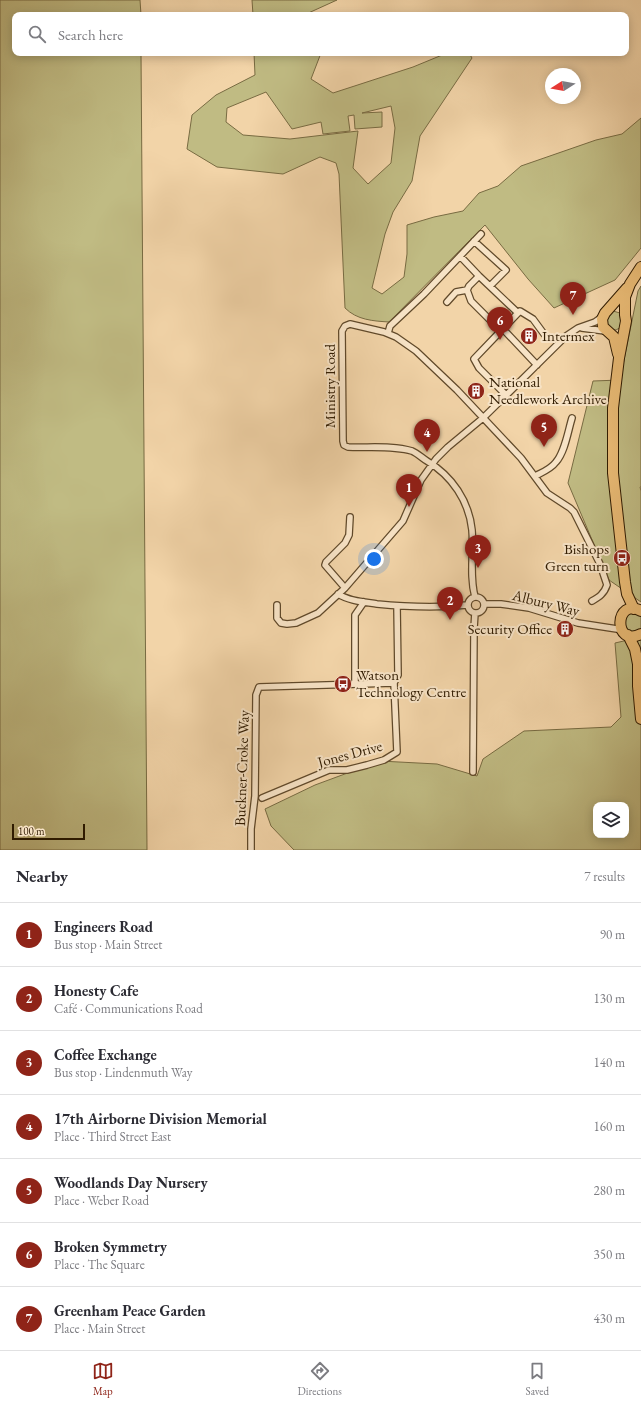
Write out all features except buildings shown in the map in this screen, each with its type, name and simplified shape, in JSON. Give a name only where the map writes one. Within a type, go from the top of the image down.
[{"type":"highway","points":[[619,358],[616,342],[603,327],[602,319],[604,314],[630,284],[641,267]]},
{"type":"highway","points":[[630,284],[625,297],[625,320],[613,408],[612,455],[615,494],[627,594],[638,610]]},
{"type":"highway","points":[[604,314],[613,309],[618,310],[625,320]]},
{"type":"highway","points":[[609,333],[614,334],[622,331],[625,320]]},
{"type":"highway","points":[[625,582],[620,626],[635,648],[638,664],[641,719]]},
{"type":"highway","points":[[621,617],[628,610],[638,610]]},
{"type":"highway","points":[[625,633],[633,636],[641,634]]},
{"type":"highway","points":[[638,664],[641,652]]},
{"type":"street","points":[[482,234],[474,240],[424,294],[390,326],[388,333],[404,342],[421,356],[457,390],[509,444],[547,493],[574,512],[600,564],[607,585],[605,591],[592,601]]},
{"type":"street","points":[[474,240],[506,270],[490,286]]},
{"type":"street","points":[[460,256],[518,313]]},
{"type":"street","points":[[447,302],[456,292],[467,290],[479,276]]},
{"type":"street","points":[[467,290],[471,301],[537,365]]},
{"type":"street","points":[[506,395],[480,368],[474,359],[520,311],[534,319],[544,334]]},
{"type":"street","points":[[277,605],[277,618],[280,623],[296,623],[318,613],[345,588],[403,520],[421,480],[432,463],[448,447],[483,418],[566,336],[578,328],[595,322],[604,314]]},
{"type":"street","name":"Ministry Road","points":[[388,333],[350,324],[344,326],[342,331],[344,445],[348,447],[404,449],[414,452],[432,463]]},
{"type":"street","points":[[581,328],[597,329],[609,333]]},
{"type":"street","points":[[535,476],[552,466],[561,455],[572,418]]},
{"type":"street","points":[[432,463],[448,477],[456,487],[464,500],[470,516],[475,597]]},
{"type":"street","points":[[345,588],[325,565],[326,562],[346,542],[349,535],[350,518]]},
{"type":"street","points":[[338,594],[347,599],[397,606],[434,607],[468,605]]},
{"type":"street","points":[[475,597],[482,600],[484,604],[480,611],[475,613],[471,611],[468,605],[470,598],[475,597]]},
{"type":"street","points":[[364,602],[355,615],[355,683],[394,683]]},
{"type":"street","name":"Albury Way","points":[[484,604],[501,604],[529,608],[578,623],[603,627],[625,633]]},
{"type":"street","name":"Jones Drive","points":[[262,798],[329,770],[353,769],[384,760],[397,752],[394,683],[398,676],[397,606]]},
{"type":"street","points":[[473,772],[475,613]]},
{"type":"street","name":"Albury Way","points":[[603,627],[621,617]]},
{"type":"street","name":"Buckner-Croke Way","points":[[251,850],[251,829],[255,796],[256,696],[259,687],[355,683]]},
{"type":"shaded area","points":[[0,0],[140,0],[141,12],[12,12],[12,56],[141,56],[147,850],[0,850]]},
{"type":"shaded area","points":[[252,0],[337,0],[311,12],[253,12]]},
{"type":"shaded area","points":[[254,56],[320,56],[311,79],[333,93],[413,67],[440,56],[471,56],[472,58],[420,136],[412,181],[393,212],[385,234],[372,288],[382,294],[404,277],[407,254],[407,225],[434,217],[463,211],[479,193],[498,186],[521,166],[596,140],[622,134],[641,118],[641,248],[615,280],[554,308],[528,279],[485,225],[389,322],[360,317],[345,308],[339,174],[336,163],[320,157],[283,174],[217,167],[187,149],[192,115],[216,95],[255,75]],"holes":[[[266,92],[292,129],[321,122],[323,134],[350,131],[348,116],[354,115],[355,129],[382,127],[382,112],[362,113],[391,106],[395,128],[391,163],[368,184],[353,168],[358,131],[290,139],[243,135],[226,122],[227,108]]]},
{"type":"shaded area","points":[[641,286],[641,602],[609,580],[568,483],[593,381],[620,380],[638,291]]},
{"type":"shaded area","points":[[613,311],[620,313],[623,326],[616,330],[609,329],[605,318]]},
{"type":"shaded area","points":[[632,612],[641,616],[641,630],[628,633],[623,617]]},
{"type":"shaded area","points":[[641,637],[641,850],[294,850],[271,826],[265,809],[315,785],[380,761],[437,764],[477,776],[483,759],[524,731],[611,727],[621,717],[615,643]]},
{"type":"place","name":"Greenham Peace Garden","points":[[573,315]]},
{"type":"place","name":"Intermex","points":[[529,336]]},
{"type":"place","name":"Broken Symmetry","points":[[500,340]]},
{"type":"place","name":"National Needlework Archive","points":[[476,391]]},
{"type":"place","name":"Woodlands Day Nursery","points":[[544,447]]},
{"type":"place","name":"17th Airborne Division Memorial","points":[[427,452]]},
{"type":"place","name":"Engineers Road","points":[[409,507]]},
{"type":"place","name":"Bishops Green turn","points":[[622,558]]},
{"type":"place","name":"Coffee Exchange","points":[[478,568]]},
{"type":"place","name":"Honesty Cafe","points":[[450,620]]},
{"type":"place","name":"Security Office","points":[[565,629]]},
{"type":"place","name":"Watson Technology Centre","points":[[343,684]]}]
